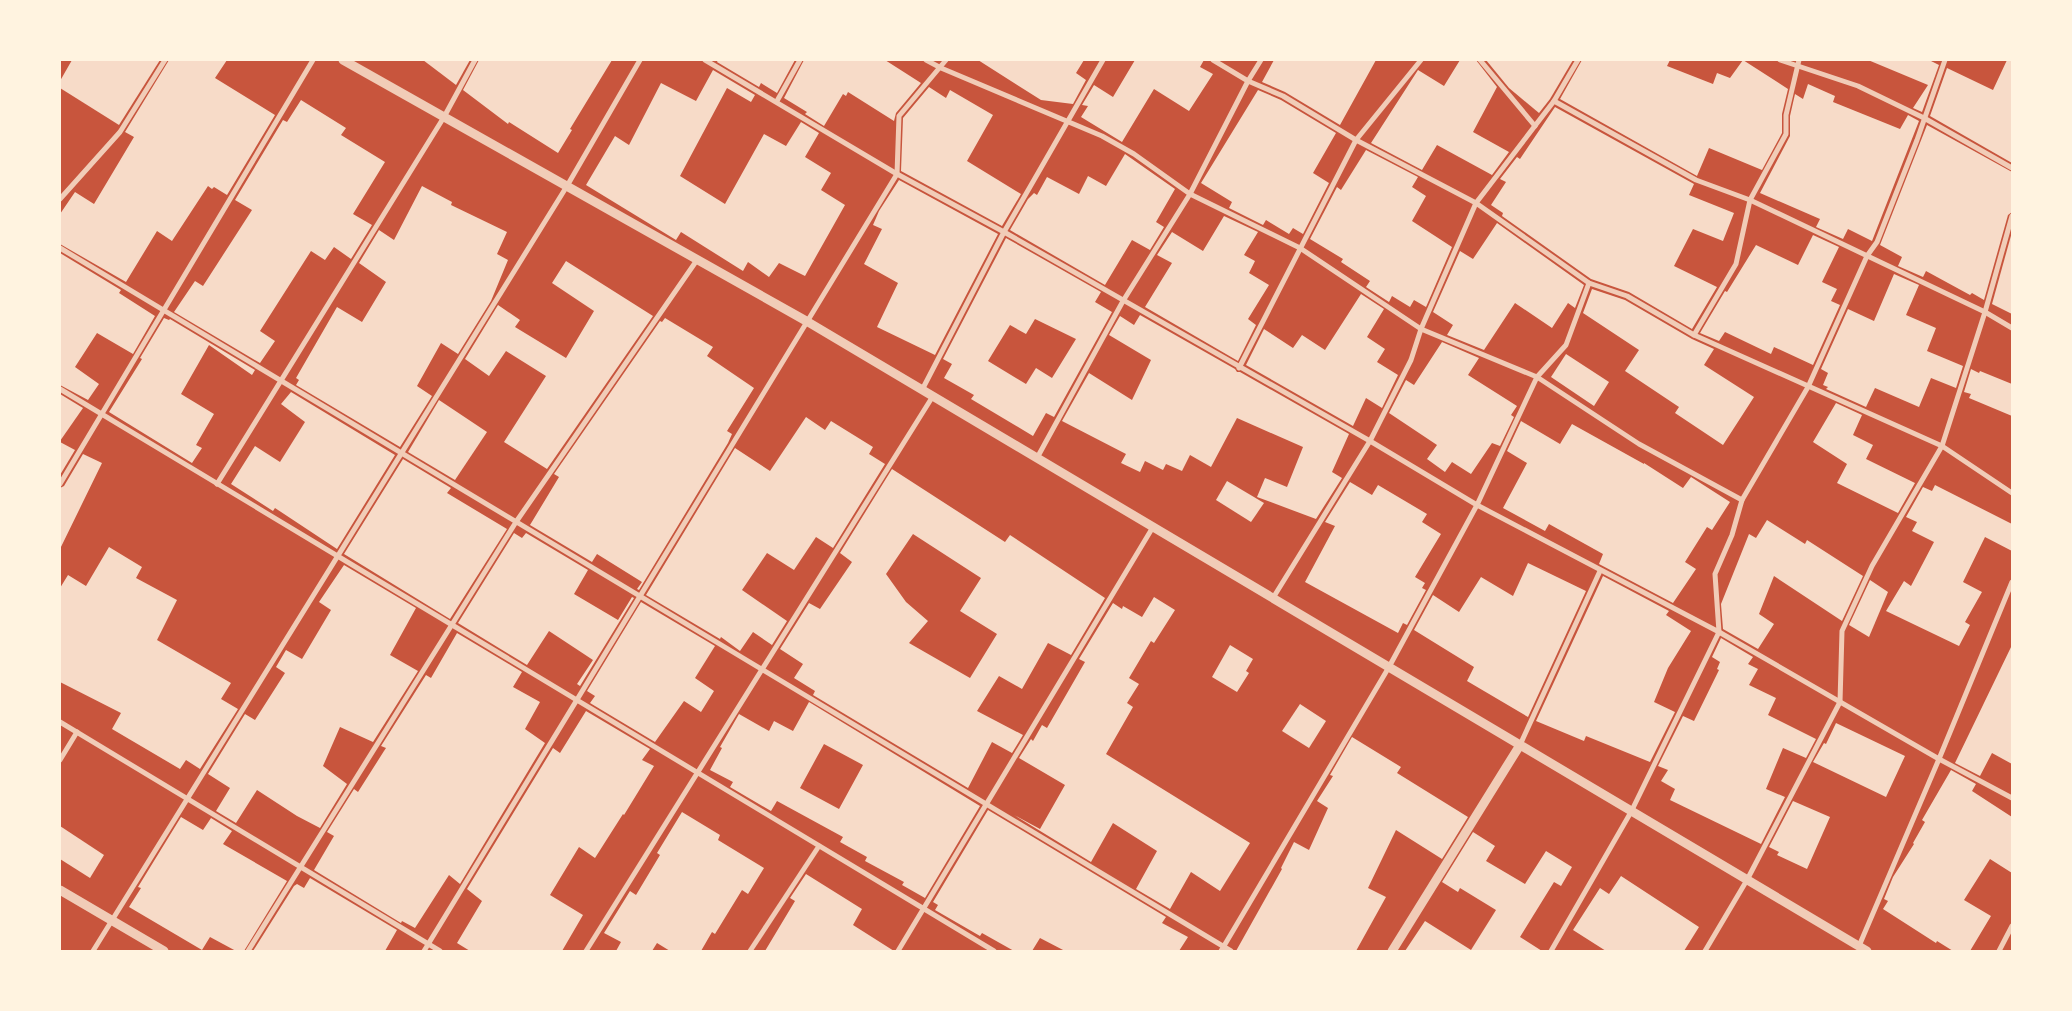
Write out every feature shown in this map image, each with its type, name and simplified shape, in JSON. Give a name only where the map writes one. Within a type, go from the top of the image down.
[{"type":"street","points":[[60,199],[120,132],[165,60]]},
{"type":"street","points":[[60,484],[313,60]]},
{"type":"street","points":[[343,60],[808,322],[1863,949],[2012,582]]},
{"type":"street","points":[[217,484],[444,117],[475,60]]},
{"type":"street","points":[[93,951],[567,186],[640,60]]},
{"type":"street","points":[[705,60],[898,174],[1004,232],[1238,368],[1370,441],[1477,505],[1719,632],[1939,759],[2012,798]]},
{"type":"street","points":[[777,101],[800,60]]},
{"type":"street","points":[[926,60],[1068,123],[1102,136],[1134,154],[1190,194],[1300,248],[1421,329],[1536,377],[1639,444],[1742,500]]},
{"type":"street","points":[[424,951],[898,174],[899,116],[946,60]]},
{"type":"street","points":[[922,390],[1004,232],[1103,60]]},
{"type":"street","points":[[1213,60],[1248,81],[1283,96],[1356,140],[1476,203],[1589,283],[1627,296],[1694,335],[1942,446],[2012,493]]},
{"type":"street","points":[[1037,458],[1123,301],[1190,194],[1248,81],[1261,60]]},
{"type":"street","points":[[1238,368],[1356,140],[1421,60]]},
{"type":"street","points":[[1480,60],[1535,126]]},
{"type":"street","points":[[1273,598],[1370,441],[1410,360],[1421,329],[1476,203],[1554,101],[1578,60]]},
{"type":"street","points":[[1780,60],[1796,67],[1858,86],[1924,118],[2012,168]]},
{"type":"street","points":[[1694,335],[1736,264],[1750,200],[1786,134],[1786,115],[1799,60]]},
{"type":"street","points":[[1551,951],[1631,812],[1719,632],[1715,574],[1732,535],[1742,500],[1808,387],[1867,256],[1877,242],[1917,140],[1945,60]]},
{"type":"street","points":[[1554,101],[1696,180],[1750,200],[1985,312],[2012,328]]},
{"type":"street","points":[[1705,951],[1747,880],[1840,702],[1842,630],[1872,566],[1942,446],[1985,312],[2012,216]]},
{"type":"street","points":[[60,248],[986,804],[1222,949],[1231,951]]},
{"type":"street","points":[[248,951],[516,522],[698,260]]},
{"type":"street","points":[[1222,949],[1389,667],[1477,505],[1536,377],[1566,345],[1589,283]]},
{"type":"street","points":[[60,389],[994,951]]},
{"type":"street","points":[[586,951],[933,396]]},
{"type":"street","points":[[898,951],[1153,527]]},
{"type":"street","points":[[1392,951],[1520,745],[1600,571]]},
{"type":"street","points":[[60,722],[440,951]]},
{"type":"street","points":[[60,760],[77,732]]},
{"type":"street","points":[[750,951],[819,846]]},
{"type":"street","points":[[60,890],[164,951]]},
{"type":"street","points":[[1999,951],[2012,926]]},
{"type":"building","points":[[72,60],[160,60],[119,125],[60,88],[60,81]]},
{"type":"building","points":[[169,60],[227,60],[215,78],[275,115],[227,195],[214,187],[212,189],[208,186],[172,241],[157,231],[126,282],[60,244],[60,214],[75,192],[94,204],[134,137],[125,132]]},
{"type":"building","points":[[423,60],[470,60],[456,85]]},
{"type":"building","points":[[479,60],[612,60],[570,129],[572,130],[558,153],[509,122],[508,124],[463,90]]},
{"type":"building","points":[[718,60],[795,60],[777,93],[761,83],[759,87],[717,62]]},
{"type":"building","points":[[804,60],[885,60],[921,83],[896,113],[894,121],[848,92],[846,96],[843,94],[824,126],[805,114],[807,112],[784,98]]},
{"type":"building","points":[[978,60],[1084,60],[1076,73],[1086,80],[1073,104],[1041,100]]},
{"type":"building","points":[[1135,60],[1204,60],[1200,67],[1213,74],[1189,111],[1154,89],[1122,142],[1081,117],[1088,106],[1082,105],[1094,85],[1113,97]]},
{"type":"building","points":[[1274,60],[1376,60],[1340,125],[1285,92],[1262,82]]},
{"type":"building","points":[[1460,60],[1476,60],[1497,87],[1473,132],[1509,152],[1492,175],[1437,145],[1422,170],[1371,143],[1418,70],[1444,86]]},
{"type":"building","points":[[1486,60],[1573,60],[1550,99],[1539,113],[1509,88]]},
{"type":"building","points":[[1582,60],[1670,60],[1667,66],[1713,84],[1717,73],[1730,78],[1743,60],[1788,89],[1782,114],[1782,133],[1762,170],[1709,148],[1697,176],[1560,99]]},
{"type":"building","points":[[1868,60],[1929,60],[1939,65],[1922,112],[1913,108],[1928,85]]},
{"type":"building","points":[[2007,60],[2012,60],[2012,163],[1930,116],[1947,68],[1993,90]]},
{"type":"building","points":[[713,70],[755,95],[751,102],[727,88],[680,176],[725,204],[764,134],[786,146],[801,122],[819,133],[805,157],[831,173],[821,190],[845,205],[805,276],[779,263],[769,277],[748,262],[743,271],[681,232],[676,240],[586,185],[615,136],[629,145],[661,83],[696,101]]},
{"type":"building","points":[[1808,84],[1835,96],[1833,102],[1900,129],[1908,115],[1919,121],[1872,241],[1848,229],[1843,239],[1816,227],[1820,219],[1760,193],[1790,136],[1790,116],[1795,94],[1803,99]]},
{"type":"building","points":[[929,87],[946,98],[950,90],[993,115],[967,161],[1021,194],[1002,226],[901,171],[903,118]]},
{"type":"building","points":[[1258,90],[1281,100],[1336,133],[1313,173],[1329,183],[1303,234],[1293,228],[1289,234],[1266,220],[1263,225],[1229,208],[1232,202],[1201,183]]},
{"type":"building","points":[[301,100],[346,128],[341,135],[385,162],[353,214],[372,225],[351,259],[334,247],[325,260],[311,251],[260,331],[275,341],[260,363],[174,312],[195,281],[203,286],[252,210],[235,200],[283,120],[287,122]]},
{"type":"building","points":[[1555,107],[1694,184],[1689,195],[1734,213],[1723,241],[1693,229],[1674,266],[1717,287],[1692,329],[1629,292],[1591,279],[1502,216],[1503,213],[1491,205],[1506,182],[1500,179],[1517,157],[1520,159]]},
{"type":"building","points":[[1927,125],[2012,172],[2012,212],[2008,215],[1984,300],[1972,293],[1970,295],[1926,271],[1923,277],[1898,266],[1902,257],[1880,245]]},
{"type":"building","points":[[1366,150],[1418,177],[1412,187],[1426,196],[1412,221],[1452,247],[1426,307],[1414,300],[1410,307],[1392,296],[1389,302],[1366,287],[1370,281],[1341,262],[1343,259],[1310,239],[1337,187],[1341,190]]},
{"type":"building","points":[[1125,154],[1175,189],[1156,222],[1164,227],[1150,250],[1132,240],[1105,285],[1010,230],[1028,199],[1034,193],[1037,195],[1047,177],[1079,194],[1088,176],[1106,186]]},
{"type":"building","points":[[899,180],[998,234],[935,355],[877,327],[898,283],[864,264],[882,229],[873,225],[879,211]]},
{"type":"building","points":[[422,186],[452,202],[451,205],[507,232],[497,254],[508,260],[491,301],[458,354],[441,343],[417,386],[432,396],[400,447],[296,385],[299,380],[296,378],[337,307],[362,322],[386,282],[359,263],[379,230],[394,240]]},
{"type":"building","points":[[1224,216],[1258,232],[1244,255],[1255,261],[1249,273],[1269,285],[1248,319],[1256,325],[1238,361],[1145,307],[1172,263],[1157,255],[1172,232],[1203,251]]},
{"type":"building","points":[[1497,223],[1584,285],[1575,308],[1568,303],[1552,328],[1515,303],[1484,350],[1447,335],[1453,325],[1433,312],[1460,251],[1473,259]]},
{"type":"building","points":[[2012,232],[2012,314],[1992,304]]},
{"type":"building","points":[[1813,235],[1839,247],[1822,282],[1837,289],[1831,301],[1840,305],[1813,365],[1774,347],[1771,354],[1725,332],[1719,341],[1700,333],[1756,245],[1798,265]]},
{"type":"building","points":[[1006,238],[1101,292],[1095,302],[1112,312],[1054,417],[1046,413],[1033,436],[971,399],[974,395],[944,378],[952,364],[943,359]],"holes":[[[1035,319],[1076,339],[1052,378],[1036,368],[1026,384],[988,361],[1010,325],[1026,334]]]},
{"type":"building","points":[[60,253],[121,290],[119,293],[155,316],[133,354],[97,333],[75,367],[99,384],[88,400],[60,385]]},
{"type":"building","points":[[566,261],[653,316],[547,469],[504,442],[546,376],[506,351],[489,376],[465,359],[498,305],[520,320],[515,327],[566,358],[594,311],[552,283]]},
{"type":"building","points":[[1894,274],[1919,285],[1906,315],[1936,328],[1927,351],[1963,366],[1956,388],[1931,378],[1919,407],[1875,388],[1866,407],[1826,389],[1828,387],[1823,385],[1828,373],[1821,369],[1848,309],[1874,321]]},
{"type":"building","points":[[1592,289],[1625,300],[1692,339],[1714,349],[1704,365],[1754,397],[1723,445],[1675,413],[1679,407],[1625,371],[1639,350],[1583,313]]},
{"type":"building","points":[[1361,294],[1384,309],[1367,337],[1385,349],[1377,362],[1398,375],[1382,408],[1366,398],[1353,426],[1246,365],[1264,329],[1293,348],[1302,335],[1325,350]]},
{"type":"building","points":[[1140,315],[1235,369],[1237,372],[1349,434],[1332,472],[1342,478],[1316,519],[1257,497],[1265,478],[1287,487],[1303,447],[1237,418],[1211,467],[1190,455],[1182,471],[1166,464],[1163,470],[1145,461],[1140,472],[1121,463],[1126,454],[1062,421],[1089,373],[1132,400],[1151,360],[1109,335],[1120,316],[1134,325]]},
{"type":"building","points":[[164,318],[170,319],[255,370],[252,375],[209,345],[181,394],[214,414],[196,445],[202,448],[192,463],[109,412],[142,359],[140,358]]},
{"type":"building","points":[[665,318],[713,347],[707,356],[754,388],[727,431],[732,434],[728,443],[639,590],[637,589],[642,582],[597,554],[592,562],[530,525],[559,477],[554,474],[660,321],[662,322]]},
{"type":"building","points":[[1442,342],[1479,358],[1468,375],[1517,406],[1511,415],[1514,417],[1500,446],[1492,443],[1471,474],[1452,462],[1445,472],[1427,459],[1437,445],[1389,413],[1406,380],[1414,385]]},
{"type":"building","points":[[1566,354],[1609,382],[1594,406],[1551,377]]},
{"type":"building","points":[[1971,369],[2012,384],[2012,416],[1969,398],[1971,394],[1964,392]]},
{"type":"building","points":[[291,392],[395,455],[337,549],[275,508],[273,511],[231,484],[255,446],[280,462],[305,422],[281,404]]},
{"type":"building","points":[[60,394],[83,408],[60,441]]},
{"type":"building","points":[[439,400],[487,432],[455,480],[408,452]]},
{"type":"building","points":[[1836,403],[1862,415],[1853,435],[1873,445],[1866,459],[1915,483],[1898,513],[1837,483],[1847,464],[1813,442]]},
{"type":"building","points":[[806,417],[825,430],[831,421],[873,447],[869,454],[885,464],[833,548],[816,537],[794,570],[767,553],[742,590],[787,621],[772,645],[753,632],[740,651],[721,637],[720,639],[646,595],[735,448],[770,471]]},
{"type":"building","points":[[1521,421],[1560,444],[1572,424],[1644,463],[1683,488],[1691,477],[1730,502],[1712,530],[1707,527],[1685,562],[1696,569],[1673,603],[1599,564],[1603,554],[1549,524],[1545,531],[1503,508],[1527,463],[1507,451]]},
{"type":"building","points":[[60,442],[75,450],[60,475]]},
{"type":"building","points":[[83,454],[102,463],[60,549],[60,488],[64,486]]},
{"type":"building","points":[[403,459],[451,488],[447,493],[507,529],[450,619],[344,554]]},
{"type":"building","points":[[892,469],[1005,542],[1010,535],[1105,598],[1071,655],[1048,643],[1022,689],[999,676],[977,711],[1023,735],[1012,753],[992,742],[968,788],[813,695],[815,691],[794,678],[803,664],[780,649],[809,603],[820,609],[852,562],[840,553]],"holes":[[[913,534],[981,578],[960,611],[997,634],[970,678],[909,643],[928,621],[906,602],[886,574]]]},
{"type":"building","points":[[1227,481],[1264,503],[1251,522],[1216,500]]},
{"type":"building","points":[[1350,482],[1372,495],[1378,485],[1427,514],[1422,522],[1441,534],[1415,577],[1425,583],[1422,588],[1426,590],[1407,625],[1403,623],[1398,633],[1305,582],[1335,526],[1325,522]]},
{"type":"building","points":[[1935,485],[2012,524],[2012,551],[1985,537],[1963,582],[1982,592],[1965,622],[1970,625],[1959,646],[1886,611],[1904,581],[1911,586],[1934,542],[1912,531],[1917,522],[1906,517],[1923,487],[1932,491]]},
{"type":"building","points":[[1767,520],[1805,544],[1807,540],[1863,576],[1842,621],[1774,576],[1759,614],[1774,624],[1758,649],[1723,629],[1721,604],[1749,534],[1756,538]]},
{"type":"building","points":[[514,533],[522,538],[526,533],[588,570],[574,594],[618,620],[632,597],[634,598],[580,686],[577,684],[593,660],[549,631],[527,665],[458,623]]},
{"type":"building","points":[[109,547],[142,567],[136,578],[177,600],[157,640],[231,683],[221,699],[238,709],[200,769],[186,760],[180,769],[112,729],[121,713],[60,682],[60,588],[68,575],[86,586]]},
{"type":"building","points":[[1528,563],[1586,591],[1528,717],[1467,681],[1474,667],[1414,630],[1433,595],[1459,612],[1481,577],[1513,596]]},
{"type":"building","points":[[344,565],[416,608],[390,655],[418,671],[373,742],[340,727],[323,766],[347,784],[320,828],[297,816],[257,790],[236,823],[216,811],[230,788],[208,774],[245,714],[255,720],[285,673],[276,667],[286,650],[302,659],[331,610],[319,602]]},
{"type":"building","points":[[1603,576],[1669,611],[1666,615],[1691,631],[1668,668],[1654,702],[1675,712],[1650,762],[1586,736],[1584,741],[1536,721]]},
{"type":"building","points":[[1870,580],[1888,592],[1869,637],[1849,625]]},
{"type":"building","points":[[1154,597],[1175,610],[1154,643],[1151,641],[1129,678],[1139,684],[1127,703],[1133,707],[1106,754],[1250,843],[1220,891],[1191,872],[1170,909],[1136,889],[1157,851],[1113,823],[1091,862],[1014,815],[1040,829],[1065,785],[1019,758],[1031,739],[1033,741],[1042,725],[1047,728],[1085,662],[1079,659],[1113,603],[1122,609],[1123,606],[1142,617]]},
{"type":"building","points":[[641,602],[715,646],[695,678],[714,691],[701,712],[684,701],[655,742],[590,703],[595,696],[587,691]]},
{"type":"building","points":[[457,633],[522,672],[513,687],[540,702],[525,729],[545,743],[460,884],[449,875],[415,928],[402,921],[401,923],[314,870],[334,836],[327,832],[354,789],[358,792],[386,748],[381,746],[426,675],[431,678]]},
{"type":"building","points":[[1721,638],[1753,657],[1748,664],[1758,669],[1749,685],[1776,698],[1768,715],[1816,739],[1806,758],[1783,748],[1766,789],[1785,797],[1761,844],[1670,800],[1675,789],[1661,781],[1668,770],[1658,766],[1683,716],[1694,721],[1719,670],[1717,669],[1720,662],[1712,657]]},
{"type":"building","points":[[1230,645],[1253,659],[1246,671],[1249,673],[1237,692],[1212,677]]},
{"type":"building","points":[[2012,645],[2012,764],[1992,753],[1980,776],[1955,763]]},
{"type":"building","points":[[809,702],[980,806],[925,898],[902,885],[904,882],[865,861],[867,857],[840,842],[843,837],[777,801],[771,811],[730,787],[733,782],[710,770],[722,748],[720,747],[739,714],[769,731],[774,721],[793,731]],"holes":[[[824,744],[863,765],[839,809],[800,788]]]},
{"type":"building","points":[[1300,704],[1326,721],[1309,748],[1282,731]]},
{"type":"building","points":[[586,711],[650,749],[642,760],[654,766],[595,858],[579,847],[550,895],[583,915],[562,951],[470,951],[457,943],[482,901],[467,889],[553,748],[560,753]]},
{"type":"building","points":[[1836,723],[1905,756],[1886,797],[1813,762],[1824,743],[1826,744]]},
{"type":"building","points":[[1352,737],[1401,767],[1397,773],[1468,817],[1442,859],[1396,830],[1368,888],[1386,897],[1356,951],[1236,951],[1282,869],[1294,842],[1309,850],[1328,808],[1317,801],[1333,776],[1330,775]]},
{"type":"building","points":[[1951,770],[1976,784],[1972,791],[2012,817],[2012,873],[1990,859],[1964,900],[1991,916],[1970,951],[1953,951],[1937,941],[1936,943],[1883,909],[1888,901],[1884,899],[1893,877],[1914,844],[1925,822],[1922,820]]},
{"type":"building","points":[[1793,801],[1830,817],[1807,869],[1777,855],[1779,852],[1769,847]]},
{"type":"building","points":[[988,810],[1166,917],[1162,923],[1188,937],[1179,951],[1065,951],[1040,938],[1032,951],[1014,951],[982,933],[980,936],[935,910],[938,905],[933,902]]},
{"type":"building","points":[[682,812],[720,835],[718,840],[764,868],[748,894],[742,890],[715,934],[712,932],[701,951],[670,951],[657,943],[652,951],[616,951],[621,942],[604,933],[630,891],[636,895],[660,855],[657,853]]},
{"type":"building","points":[[181,817],[203,830],[211,818],[232,831],[223,844],[287,881],[244,951],[236,951],[210,937],[202,950],[129,907],[141,888],[138,887]]},
{"type":"building","points":[[60,826],[104,855],[90,878],[60,859]]},
{"type":"building","points":[[1473,832],[1495,846],[1486,861],[1525,884],[1546,851],[1572,867],[1561,886],[1554,882],[1520,937],[1542,951],[1405,951],[1425,921],[1471,950],[1496,910],[1460,888],[1458,892],[1442,882]]},
{"type":"building","points":[[806,874],[862,909],[853,925],[894,951],[765,951],[795,901],[790,898]]},
{"type":"building","points":[[1621,876],[1699,927],[1684,951],[1606,951],[1573,930],[1600,888],[1609,894]]},
{"type":"building","points":[[310,878],[397,930],[385,951],[253,951],[294,886],[297,884],[304,888]]}]
